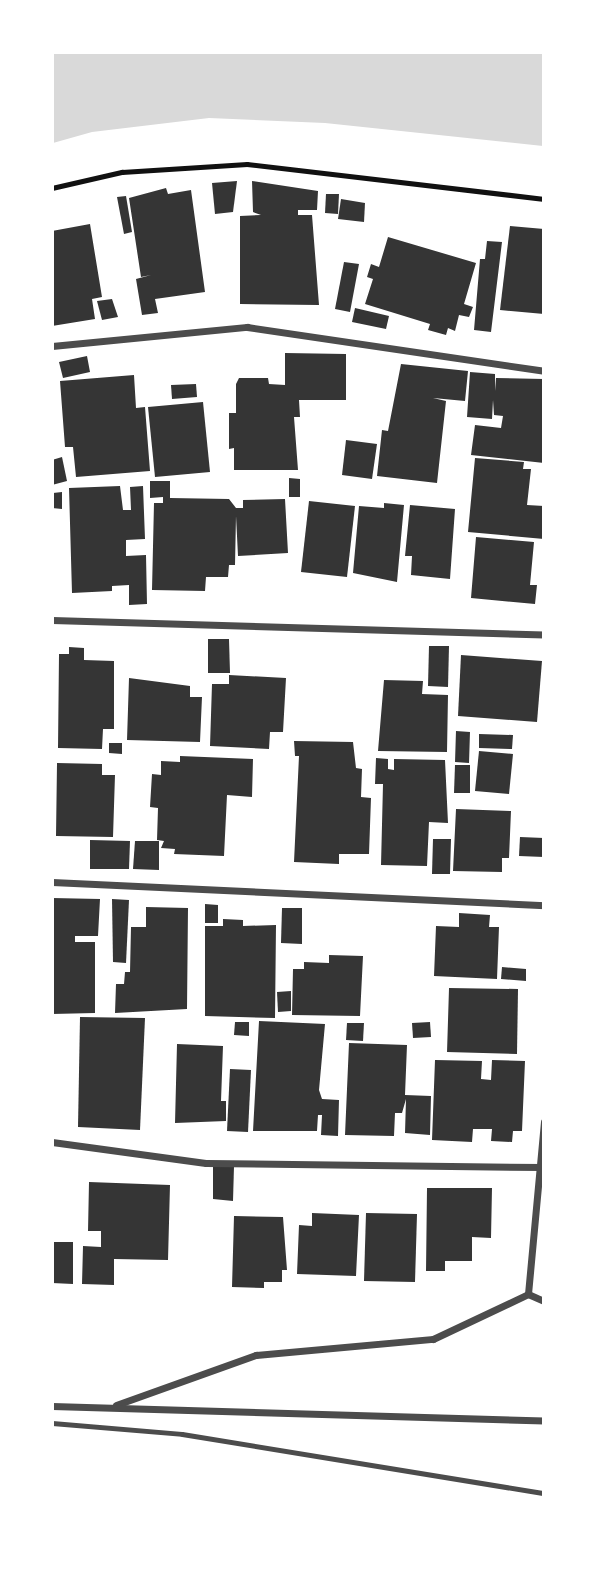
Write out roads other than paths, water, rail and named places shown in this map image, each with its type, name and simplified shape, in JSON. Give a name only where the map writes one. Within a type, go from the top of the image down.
[{"type":"street","points":[[52,345],[247,327],[544,371]]},
{"type":"street","points":[[52,620],[544,635]]},
{"type":"street","points":[[52,882],[544,905]]},
{"type":"street","points":[[528,1294],[544,1122]]},
{"type":"street","points":[[52,1142],[206,1163],[541,1167]]},
{"type":"street","points":[[116,1405],[256,1354],[433,1339],[528,1294],[544,1301]]},
{"type":"street","points":[[52,1406],[116,1405],[544,1421]]},
{"type":"lane","points":[[52,1423],[182,1434],[544,1493]]}]
